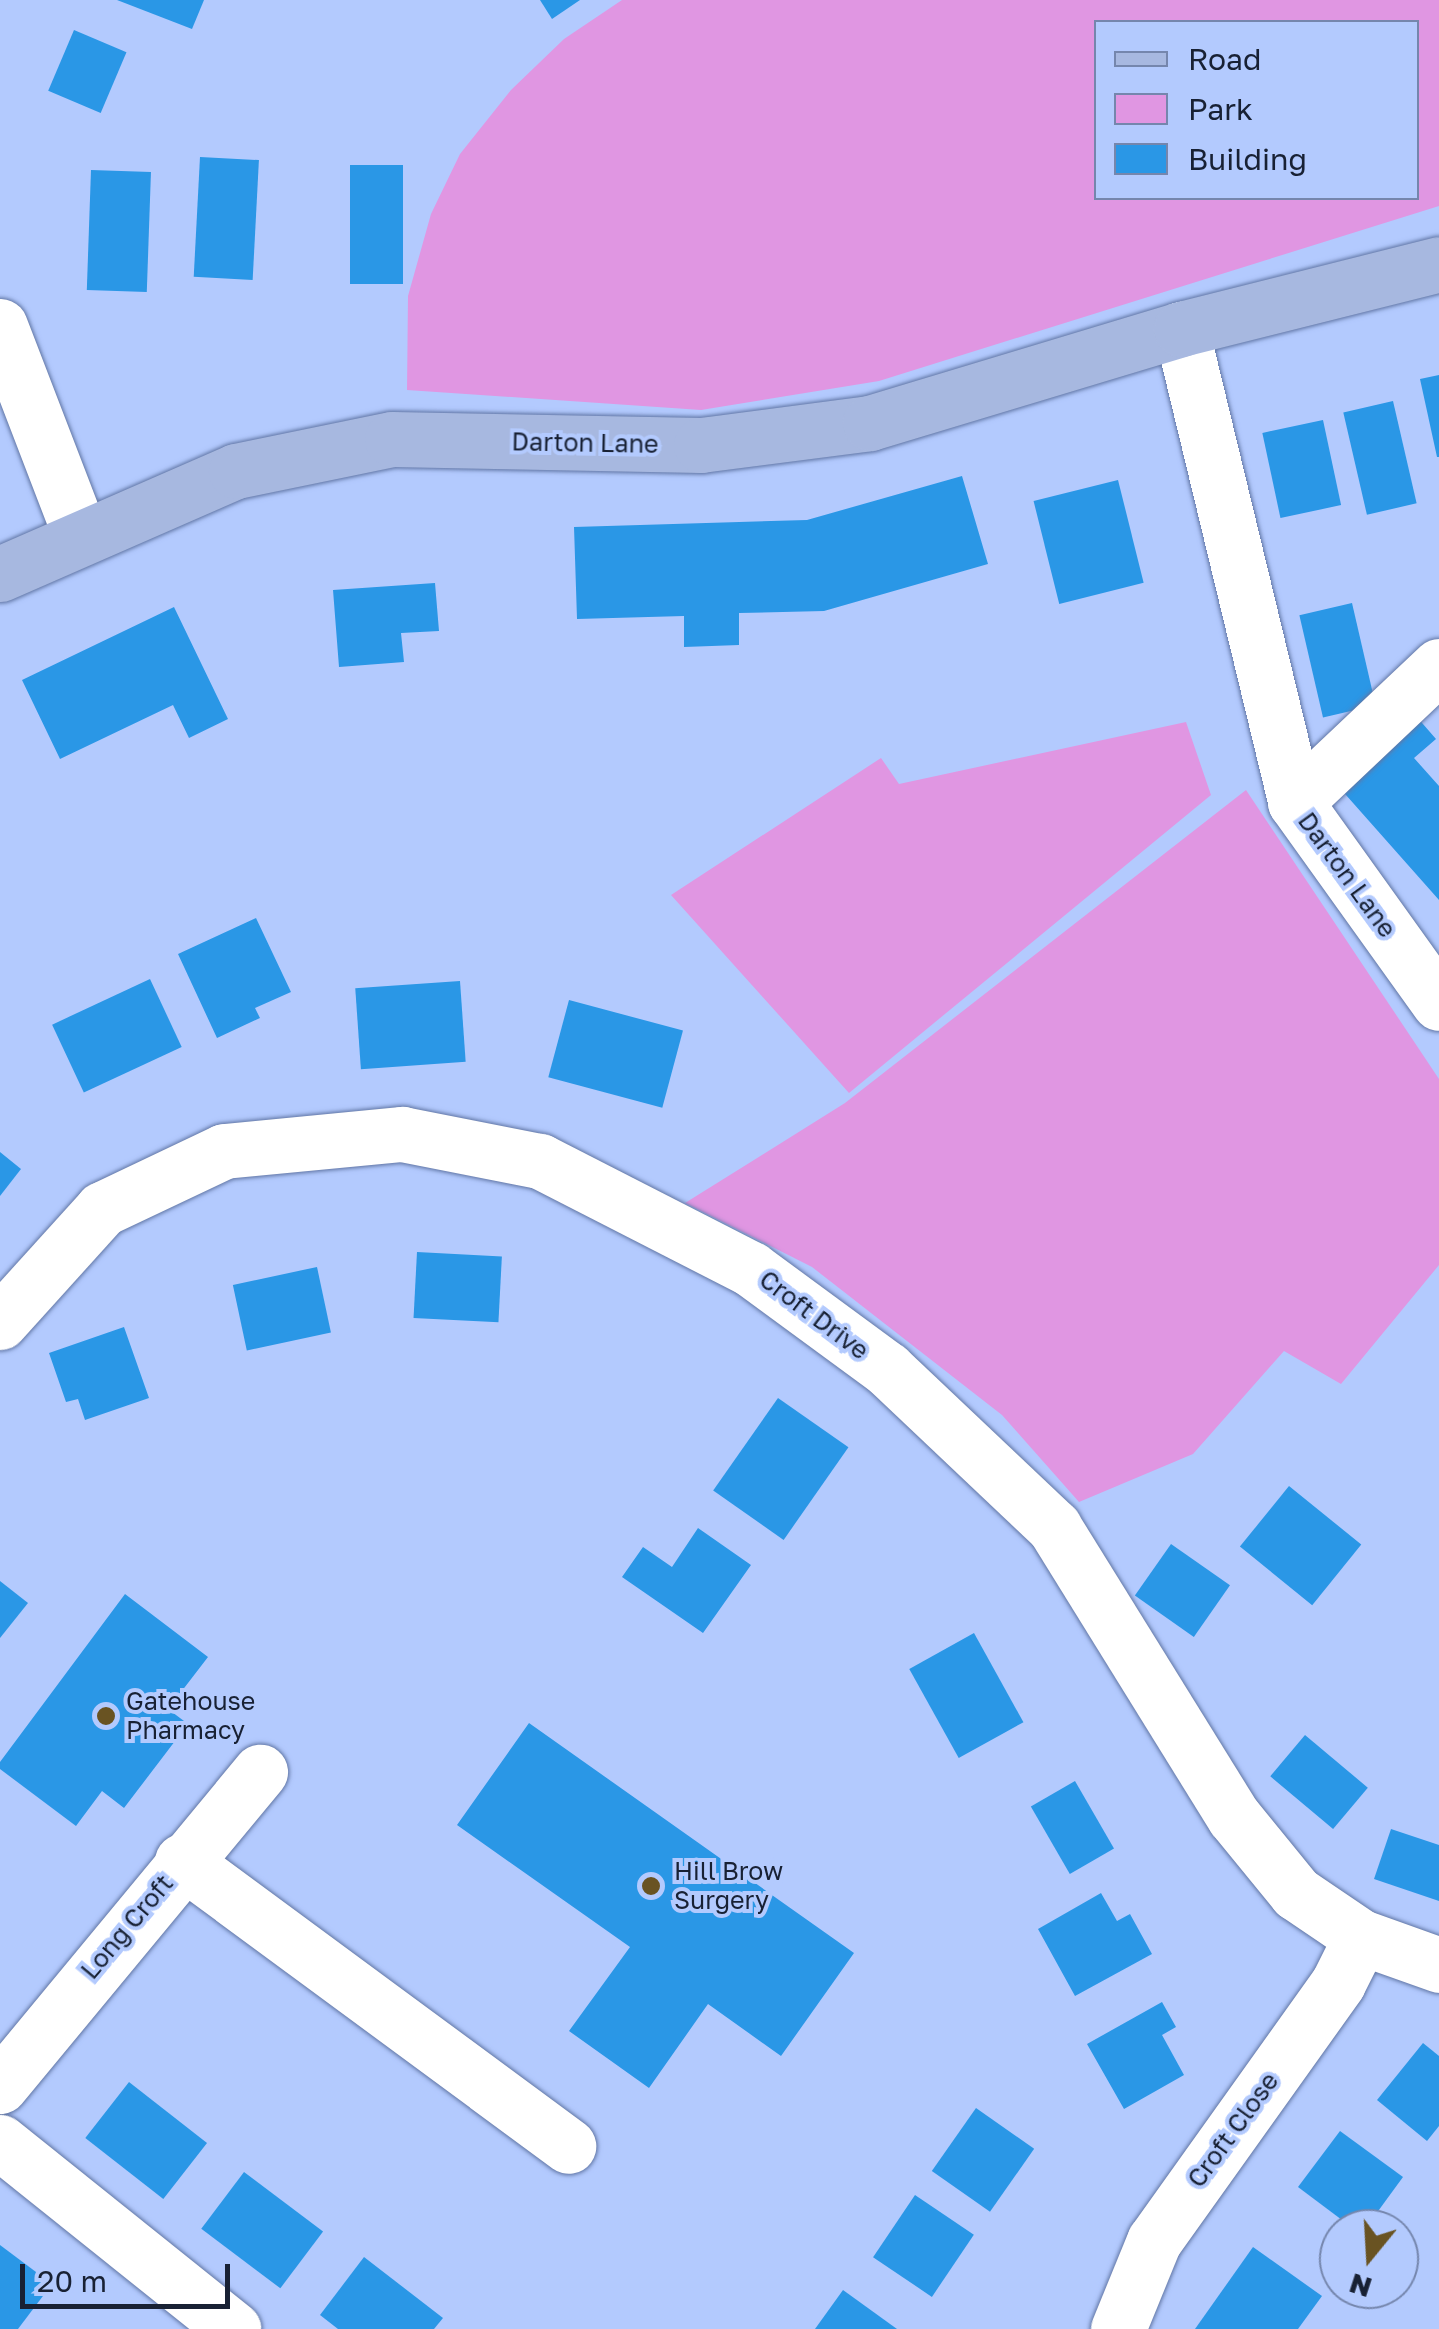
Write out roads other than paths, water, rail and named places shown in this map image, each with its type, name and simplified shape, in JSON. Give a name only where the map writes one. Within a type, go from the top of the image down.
[{"type":"main road","name":"Darton Lane","points":[[0,574],[80,534],[236,471],[392,439],[701,446],[870,423],[1180,329],[1439,264]]},
{"type":"street","points":[[0,326],[80,534]]},
{"type":"street","name":"Darton Lane","points":[[1180,329],[1295,802],[1439,1002]]},
{"type":"street","points":[[1295,802],[1439,666]]},
{"type":"street","name":"Croft Drive","points":[[0,1322],[102,1210],[224,1151],[402,1134],[540,1161],[752,1269],[887,1369],[1054,1528],[1234,1817],[1296,1893],[1361,1937],[1439,1966]]},
{"type":"street","name":"Long Croft","points":[[0,2086],[182,1861],[260,1772]]},
{"type":"street","points":[[182,1861],[568,2146]]},
{"type":"street","name":"Croft Close","points":[[1118,2329],[1154,2241],[1338,1984],[1361,1937]]},
{"type":"street","points":[[0,2142],[233,2329]]},
{"type":"place","name":"Gatehouse Pharmacy","points":[[106,1716]]},
{"type":"place","name":"Hill Brow Surgery","points":[[651,1886]]}]
